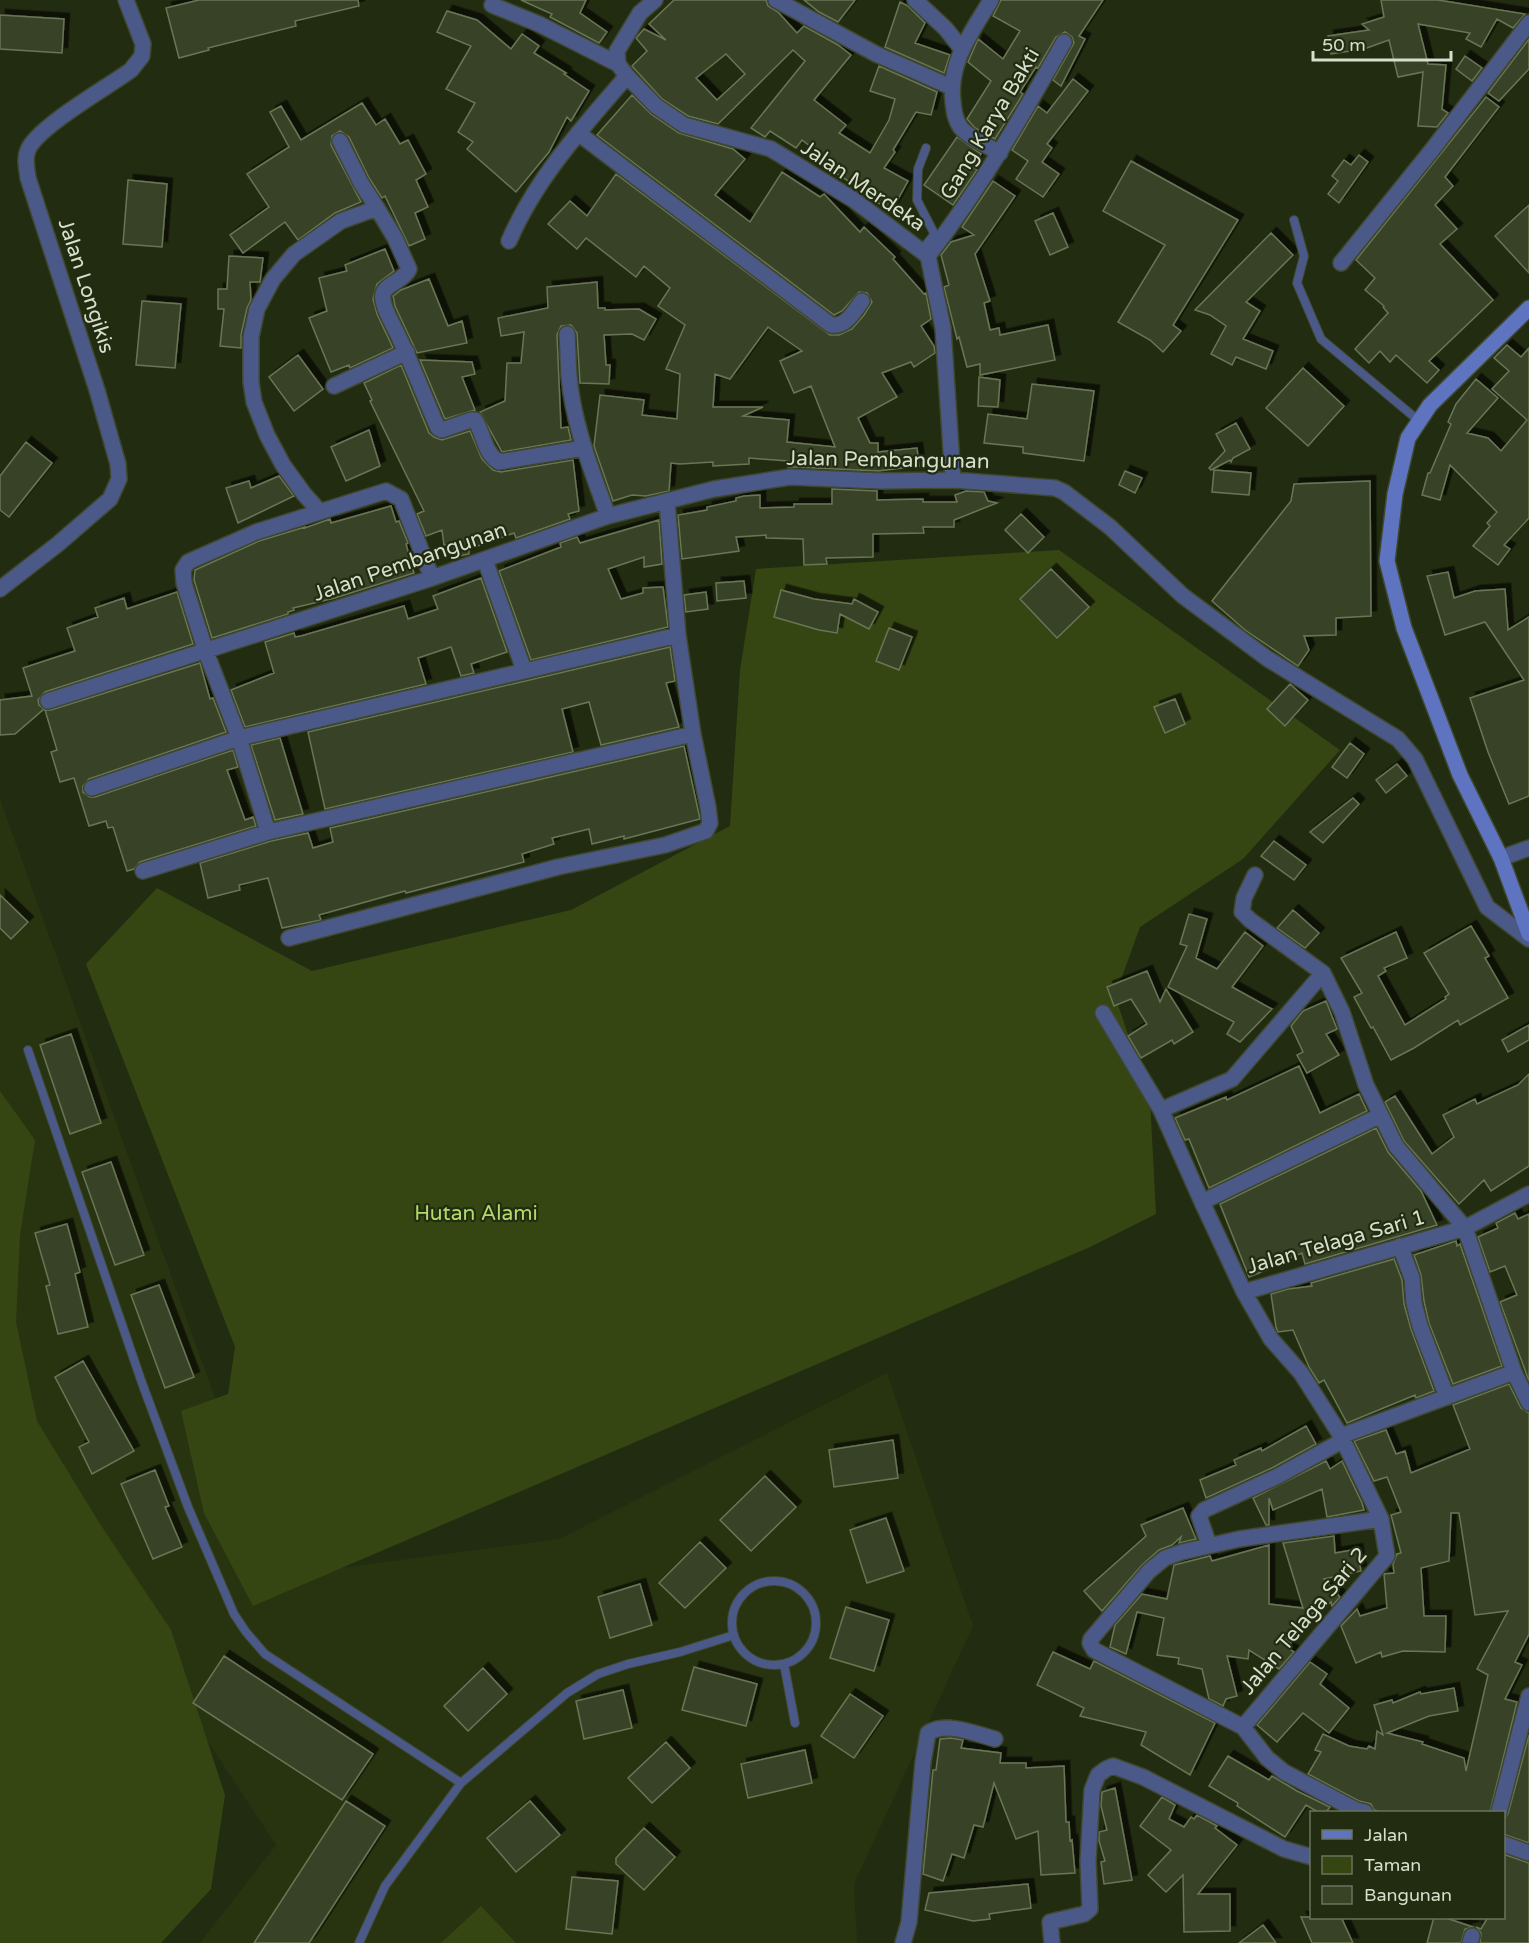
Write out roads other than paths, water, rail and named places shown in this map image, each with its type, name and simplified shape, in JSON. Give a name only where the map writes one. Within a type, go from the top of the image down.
[{"type":"street","name":"Jalan Longikis","points":[[0,589],[58,544],[110,499],[119,479],[118,464],[97,390],[28,178],[25,160],[28,149],[39,134],[131,70],[142,56],[143,44],[126,0]]},
{"type":"street","points":[[509,241],[517,222],[541,182],[622,70],[617,51],[640,13],[655,0]]},
{"type":"street","points":[[776,0],[867,50],[951,87]]},
{"type":"street","points":[[915,0],[946,29],[961,48]]},
{"type":"street","points":[[991,0],[961,48],[951,87],[955,114],[961,127],[968,134],[1000,153]]},
{"type":"street","name":"Jalan Merdeka","points":[[492,4],[539,24],[622,70],[656,106],[684,125],[771,149],[854,200],[924,253],[943,328],[953,480]]},
{"type":"street","points":[[1341,263],[1432,150],[1529,23]]},
{"type":"street","name":"Gang Karya Bakti","points":[[924,253],[953,224],[1000,153],[1064,42]]},
{"type":"street","points":[[578,133],[831,325],[838,326],[843,323],[862,301]]},
{"type":"street","points":[[340,141],[361,183],[395,238],[409,269],[406,276],[386,289],[383,294],[388,314],[440,430],[475,420],[488,452],[493,459],[499,462],[584,448]]},
{"type":"street","points":[[320,512],[283,465],[267,435],[254,402],[251,382],[251,337],[257,309],[273,279],[294,254],[341,221],[377,208]]},
{"type":"street","points":[[1529,308],[1430,405],[1408,438],[1395,494],[1387,561],[1404,628],[1460,775],[1501,858],[1529,934]]},
{"type":"street","points":[[567,334],[569,377],[584,448],[608,516]]},
{"type":"street","points":[[334,386],[407,352]]},
{"type":"street","name":"Jalan Pembangunan","points":[[48,701],[432,579],[608,516],[714,489],[790,477],[880,481],[953,480],[1044,486],[1064,492],[1110,527],[1183,596],[1268,659],[1398,739],[1415,759],[1486,907],[1529,939]]},
{"type":"street","points":[[268,832],[239,738],[206,652],[184,583],[183,570],[188,562],[256,532],[386,491],[401,499],[432,579]]},
{"type":"street","points":[[289,938],[558,867],[664,845],[706,831],[710,823],[708,807],[693,734],[678,634],[668,502]]},
{"type":"street","points":[[485,560],[524,670]]},
{"type":"street","points":[[92,788],[239,738],[678,634]]},
{"type":"street","points":[[143,871],[268,832],[693,734]]},
{"type":"street","points":[[1501,858],[1529,848]]},
{"type":"street","points":[[1161,1110],[1232,1079],[1323,973],[1242,912],[1244,898],[1255,874]]},
{"type":"street","name":"Jalan Telaga Sari 1","points":[[1323,973],[1342,1012],[1366,1085],[1396,1146],[1465,1228],[1514,1372],[1529,1404]]},
{"type":"street","name":"Jalan Telaga Sari 1","points":[[1103,1013],[1161,1110],[1244,1292],[1465,1228]]},
{"type":"street","points":[[1202,1202],[1381,1115]]},
{"type":"street","points":[[1465,1228],[1529,1194]]},
{"type":"street","points":[[1400,1246],[1412,1278],[1415,1307],[1420,1326],[1447,1397]]},
{"type":"street","name":"Jalan Telaga Sari 2","points":[[1244,1292],[1271,1340],[1301,1373],[1342,1438],[1381,1519],[1387,1556],[1243,1726],[1267,1758],[1284,1772],[1357,1811]]},
{"type":"street","points":[[1209,1545],[1199,1516],[1204,1510],[1276,1477],[1342,1438],[1514,1372]]},
{"type":"street","points":[[1243,1726],[1094,1650],[1090,1643],[1097,1630],[1149,1571],[1165,1558],[1182,1551],[1381,1519]]},
{"type":"street","points":[[1499,1811],[1529,1696]]},
{"type":"street","points":[[903,1943],[909,1922],[923,1762],[928,1733],[936,1728],[948,1728],[995,1739]]},
{"type":"street","points":[[1052,1943],[1050,1922],[1084,1914],[1090,1909],[1088,1861],[1092,1790],[1098,1776],[1106,1769],[1113,1767],[1143,1777],[1284,1849],[1310,1857]]},
{"type":"street","points":[[1505,1846],[1529,1853]]},
{"type":"lane","points":[[924,253],[934,233],[916,200],[918,169],[926,148]]},
{"type":"lane","points":[[1294,220],[1304,256],[1297,283],[1321,339],[1419,421]]},
{"type":"lane","points":[[28,1050],[146,1393],[188,1507],[234,1614],[265,1654],[461,1783]]},
{"type":"lane","points":[[771,1581],[786,1583],[799,1589],[810,1600],[816,1614],[816,1629],[812,1643],[802,1654],[784,1664],[762,1663],[750,1657],[740,1648],[734,1635],[732,1621],[736,1606],[744,1594],[757,1585],[771,1581]]},
{"type":"lane","points":[[359,1943],[385,1887],[461,1783],[567,1693],[598,1674],[734,1635]]},
{"type":"lane","points":[[784,1664],[795,1723]]},
{"type":"park label","name":"Hutan Alami","points":[[476,1213]]}]
